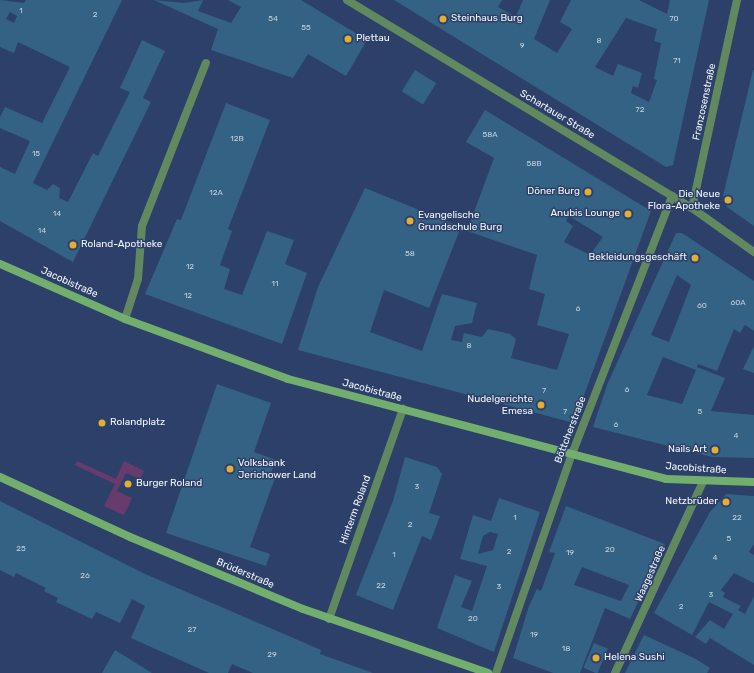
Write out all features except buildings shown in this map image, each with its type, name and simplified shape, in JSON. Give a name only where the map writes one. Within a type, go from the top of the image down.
[{"type":"street","name":"Schartauer Straße","points":[[347,0],[692,208],[754,252]]},
{"type":"street","name":"Franzosenstraße","points":[[692,208],[737,0]]},
{"type":"street","points":[[125,319],[138,280],[142,226],[206,63]]},
{"type":"street","name":"Böttcherstraße","points":[[496,673],[572,454],[672,196]]},
{"type":"street","name":"Jacobistraße","points":[[0,264],[125,319],[288,379],[666,479],[703,482],[754,482]]},
{"type":"street","name":"Hinterm Roland","points":[[329,619],[403,409]]},
{"type":"street","name":"Brüderstraße","points":[[0,477],[130,537],[329,619],[488,673]]},
{"type":"street","name":"Waagestraße","points":[[615,673],[703,482]]},
{"type":"shaded area","points":[[77,461],[116,479],[124,461],[144,471],[140,479],[126,473],[117,491],[132,498],[124,515],[104,506],[115,484],[75,465]]},
{"type":"place","name":"Steinhaus Burg","points":[[443,19]]},
{"type":"place","name":"Plettau","points":[[348,39]]},
{"type":"place","name":"Döner Burg","points":[[588,192]]},
{"type":"place","name":"Die Neue Flora-Apotheke","points":[[728,200]]},
{"type":"place","name":"Anubis Lounge","points":[[628,214]]},
{"type":"place","name":"Evangelische Grundschule Burg","points":[[410,221]]},
{"type":"place","name":"Roland-Apotheke","points":[[73,245]]},
{"type":"place","name":"Bekleidungsgeschäft","points":[[695,258]]},
{"type":"place","name":"Nudelgerichte Emesa","points":[[541,405]]},
{"type":"place","name":"Rolandplatz","points":[[102,423]]},
{"type":"place","name":"Nails Art","points":[[715,450]]},
{"type":"place","name":"Volksbank Jerichower Land","points":[[230,469]]},
{"type":"place","name":"Burger Roland","points":[[128,484]]},
{"type":"place","name":"Netzbrüder","points":[[726,502]]},
{"type":"place","name":"Helena Sushi","points":[[596,658]]}]
